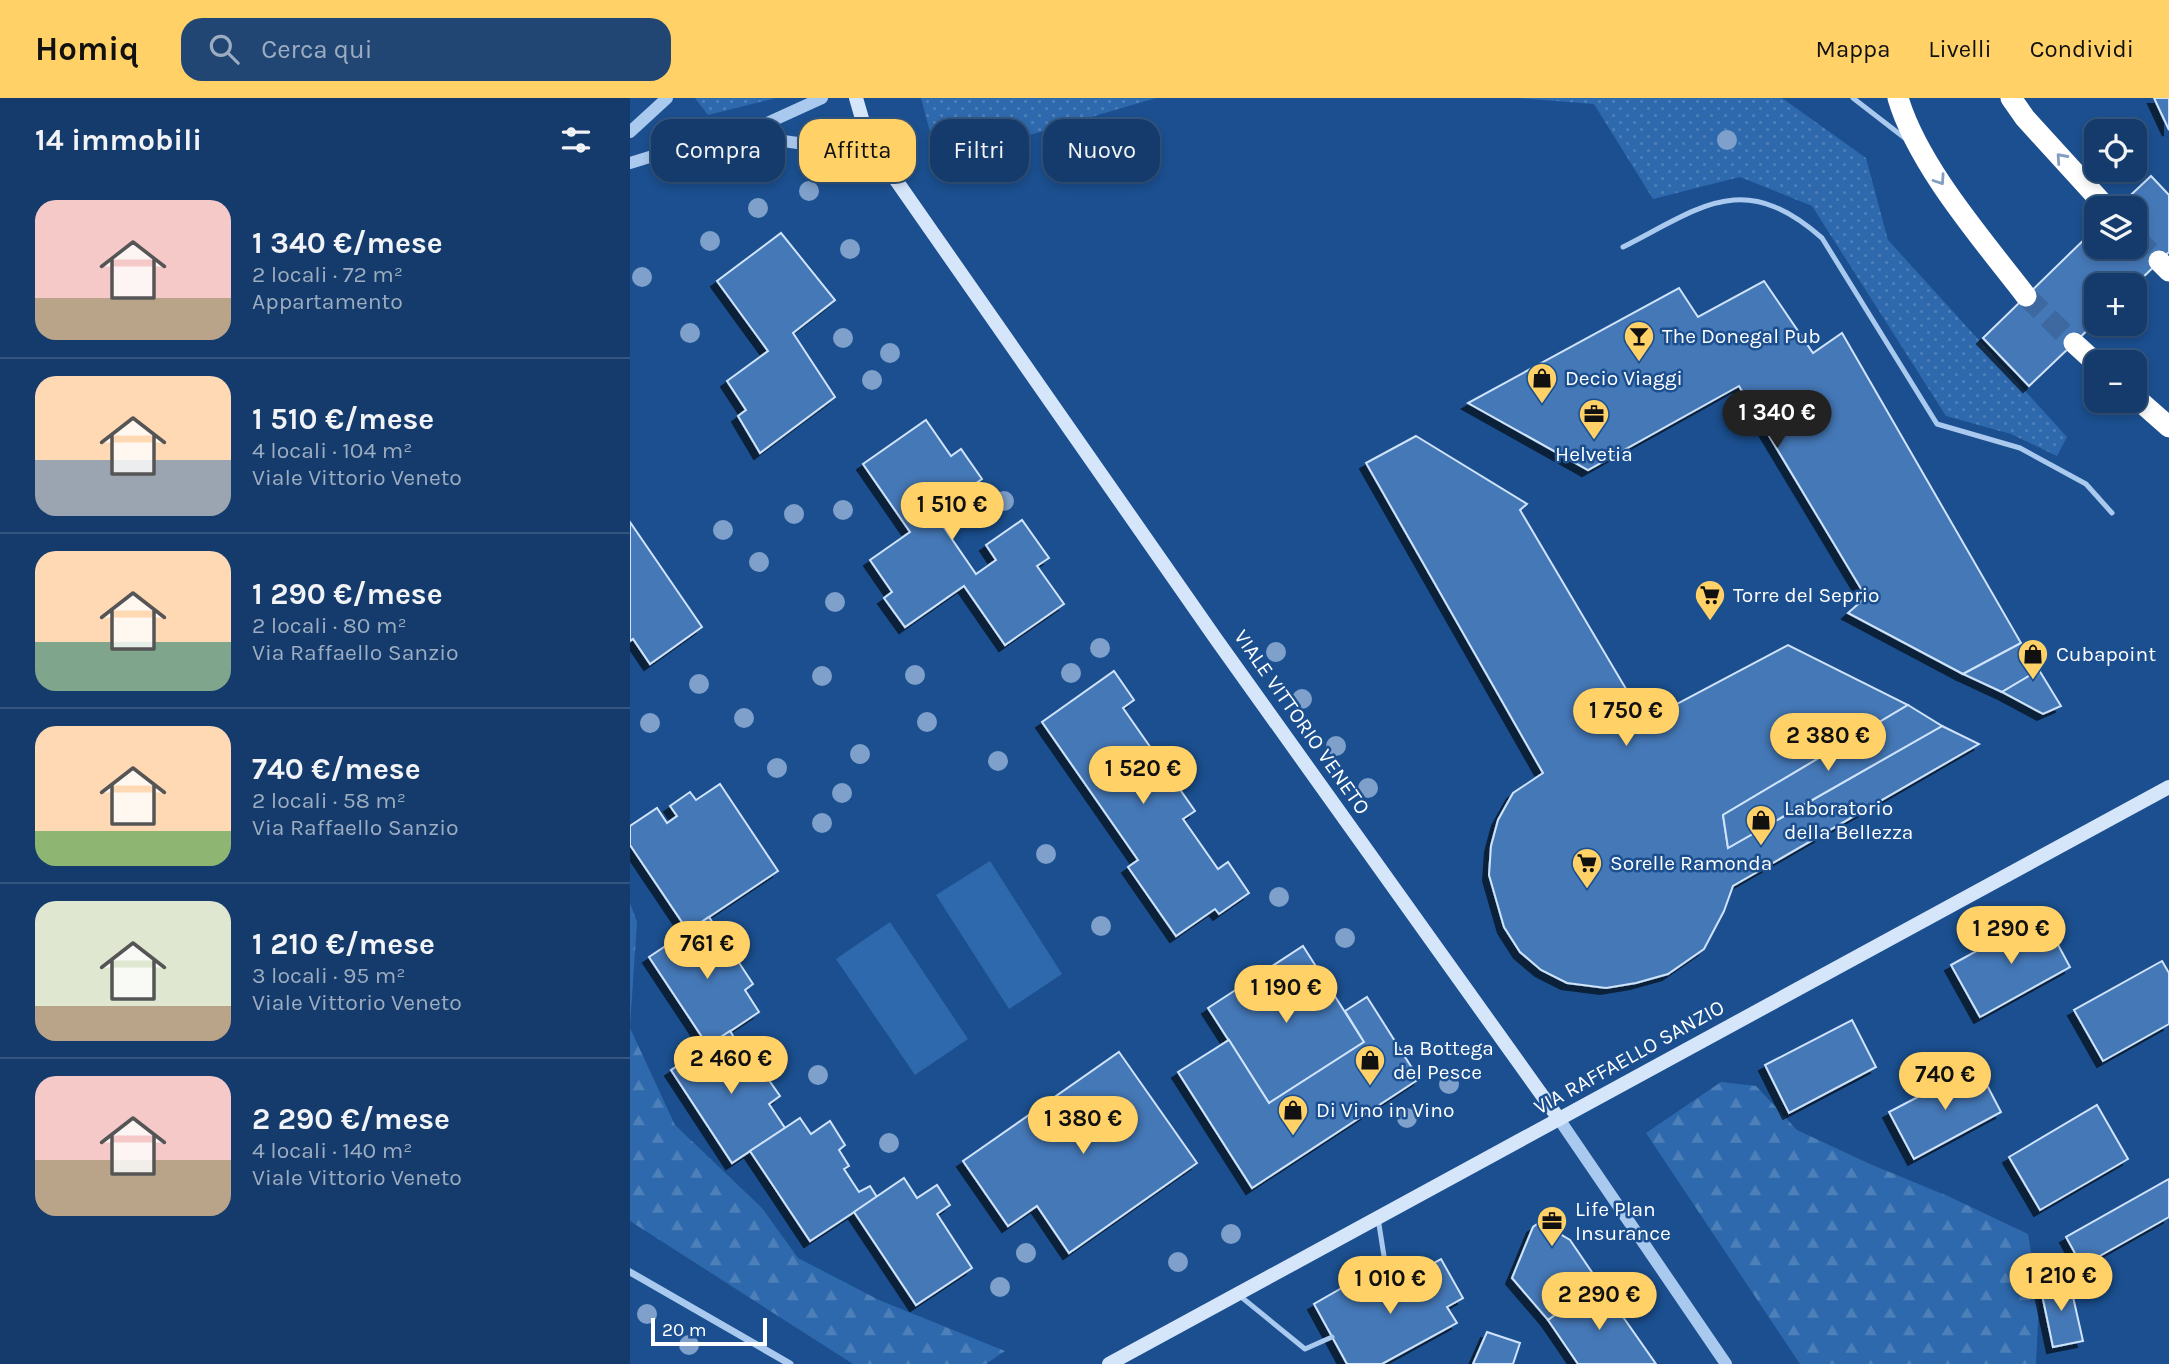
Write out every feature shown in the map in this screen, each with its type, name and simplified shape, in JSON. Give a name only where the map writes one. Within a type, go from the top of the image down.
[{"type":"highway","points":[[1898,98],[1921,151],[1969,222],[2026,296]]},
{"type":"highway","points":[[2011,98],[2025,118],[2096,196]]},
{"type":"highway","points":[[2074,343],[2084,352]]},
{"type":"highway","points":[[2147,408],[2169,427]]},
{"type":"main road","name":"VIALE VITTORIO VENETO","points":[[856,98],[862,119]]},
{"type":"main road","name":"VIALE VITTORIO VENETO","points":[[896,182],[1216,639],[1559,1119]]},
{"type":"main road","name":"VIA RAFFAELLO SANZIO","points":[[1108,1364],[2169,787]]},
{"type":"street","points":[[630,132],[667,98]]},
{"type":"street","points":[[776,119],[822,98]]},
{"type":"street","points":[[630,163],[651,157]]},
{"type":"street","name":"VIALE VITTORIO VENETO","points":[[1559,1119],[1726,1364]]},
{"type":"street","points":[[630,1272],[790,1364]]},
{"type":"lane","points":[[1853,98],[1921,151]]},
{"type":"lane","points":[[1623,247],[1708,204],[1735,198],[1765,203],[1801,220],[1822,238],[1937,424],[2020,448],[2086,484],[2112,513]]},
{"type":"lane","points":[[1378,1217],[1389,1288]]},
{"type":"lane","points":[[1237,1294],[1305,1349],[1332,1336]]},
{"type":"green space","points":[[695,98],[776,98],[708,115]]},
{"type":"green space","points":[[921,98],[1156,98],[1084,119],[1043,119],[1043,131],[1029,135],[1029,119],[930,119],[930,132]]},
{"type":"green space","points":[[1518,98],[1782,98],[1866,158],[1888,240],[2067,437],[2057,456],[2011,434],[1946,416],[1812,206],[1740,177],[1653,199],[1594,104]]},
{"type":"green space","points":[[990,861],[1062,974],[1009,1009],[936,895]]},
{"type":"green space","points":[[630,903],[637,922],[630,1027]]},
{"type":"green space","points":[[890,922],[968,1039],[915,1075],[836,959]]},
{"type":"green space","points":[[630,1028],[675,1125],[762,1208],[798,1258],[879,1300],[1005,1351],[986,1364],[853,1364],[630,1221]]},
{"type":"green space","points":[[1721,1082],[1756,1086],[1797,1130],[2028,1234],[2039,1300],[2036,1364],[1800,1364],[1646,1133]]},
{"type":"building","points":[[2154,98],[2169,98],[2169,130]]},
{"type":"building","points":[[2151,176],[2169,195],[2169,252],[2147,273],[2084,273],[2084,333],[2029,386],[1983,338],[2084,240],[2084,259],[2147,259],[2147,196],[2130,196]]},
{"type":"building","points":[[781,233],[835,300],[793,333],[835,397],[760,453],[738,416],[746,410],[727,381],[768,351],[717,281]]},
{"type":"building","points":[[1764,281],[1813,353],[1842,333],[2021,643],[1963,674],[1848,613],[1866,597],[1739,386],[1588,470],[1468,403],[1679,288],[1698,317]]},
{"type":"building","points":[[926,420],[951,456],[961,449],[982,479],[934,513],[976,574],[996,560],[986,545],[1022,520],[1049,558],[1037,566],[1064,604],[1005,645],[964,586],[905,627],[884,598],[892,592],[870,560],[910,532],[863,464]]},
{"type":"building","points":[[1416,436],[1527,504],[1520,510],[1645,721],[1788,645],[1908,705],[1723,815],[1728,848],[1942,726],[1979,744],[1733,886],[1724,911],[1704,949],[1668,974],[1606,988],[1567,983],[1541,970],[1520,952],[1504,927],[1489,875],[1491,846],[1498,820],[1513,793],[1543,773],[1366,463]]},
{"type":"building","points":[[630,522],[702,627],[650,664],[633,639],[630,641]]},
{"type":"building","points":[[2021,643],[2039,670],[2002,692],[1963,674]]},
{"type":"building","name":"Cubapoint","points":[[2039,670],[2061,706],[2043,714],[2002,692]]},
{"type":"building","points":[[1114,671],[1134,700],[1123,708],[1195,811],[1183,819],[1218,869],[1228,862],[1249,893],[1219,914],[1215,909],[1176,936],[1128,867],[1138,860],[1042,722]]},
{"type":"building","points":[[1908,705],[1942,726],[1728,848],[1723,815]]},
{"type":"building","points":[[720,784],[778,871],[688,931],[630,845],[630,826],[657,808],[667,823],[677,816],[670,806],[690,792],[696,800]]},
{"type":"building","points":[[2042,915],[2070,967],[1980,1017],[1951,965]]},
{"type":"building","points":[[709,917],[753,984],[745,990],[759,1012],[708,1046],[649,957]]},
{"type":"building","points":[[1303,946],[1364,1042],[1269,1103],[1208,1008]]},
{"type":"building","points":[[2162,961],[2169,973],[2169,1024],[2103,1061],[2074,1010]]},
{"type":"building","points":[[1367,997],[1419,1079],[1252,1188],[1178,1072],[1229,1040],[1269,1103],[1364,1042],[1345,1011]]},
{"type":"building","points":[[1852,1020],[1876,1067],[1789,1113],[1765,1065]]},
{"type":"building","points":[[730,1031],[752,1066],[757,1063],[780,1096],[769,1104],[785,1128],[732,1163],[671,1070]]},
{"type":"building","points":[[1119,1052],[1197,1163],[1069,1253],[1037,1206],[1008,1226],[963,1161]]},
{"type":"building","points":[[1977,1066],[2001,1112],[1914,1159],[1889,1112]]},
{"type":"building","points":[[2097,1105],[2128,1159],[2040,1210],[2009,1157]]},
{"type":"building","points":[[800,1118],[811,1134],[830,1121],[845,1145],[839,1150],[849,1166],[844,1169],[859,1192],[870,1186],[877,1197],[810,1241],[750,1151]]},
{"type":"building","points":[[904,1178],[917,1198],[937,1185],[950,1205],[937,1214],[972,1268],[916,1305],[854,1212]]},
{"type":"building","points":[[2169,1179],[2169,1217],[2082,1266],[2066,1237]]},
{"type":"building","points":[[1540,1222],[1570,1240],[1600,1284],[1548,1320],[1512,1278],[1533,1227]]},
{"type":"building","points":[[1441,1259],[1463,1298],[1447,1307],[1457,1323],[1382,1364],[1347,1364],[1314,1304],[1354,1281],[1365,1301]]},
{"type":"building","points":[[2069,1279],[2083,1341],[2053,1347],[2040,1285]]},
{"type":"building","points":[[1600,1284],[1656,1364],[1578,1364],[1548,1320]]},
{"type":"building","points":[[1487,1332],[1520,1343],[1513,1364],[1473,1364]]},
{"type":"tunnel","points":[[2147,249],[2159,261]]},
{"type":"tunnel","points":[[2026,296],[2074,343]]},
{"type":"place","name":"The Donegal Pub","points":[[1639,363]]},
{"type":"place","name":"Decio Viaggi","points":[[1542,405]]},
{"type":"place","name":"Helvetia","points":[[1594,441]]},
{"type":"place","name":"Torre del Seprio","points":[[1710,622]]},
{"type":"place","name":"Cubapoint","points":[[2033,681]]},
{"type":"place","name":"Laboratorio della Bellezza","points":[[1761,847]]},
{"type":"place","name":"Sorelle Ramonda","points":[[1587,890]]},
{"type":"place","name":"La Bottega del Pesce","points":[[1370,1087]]},
{"type":"place","name":"Di Vino in Vino","points":[[1293,1137]]},
{"type":"place","name":"Life Plan Insurance","points":[[1552,1248]]}]
